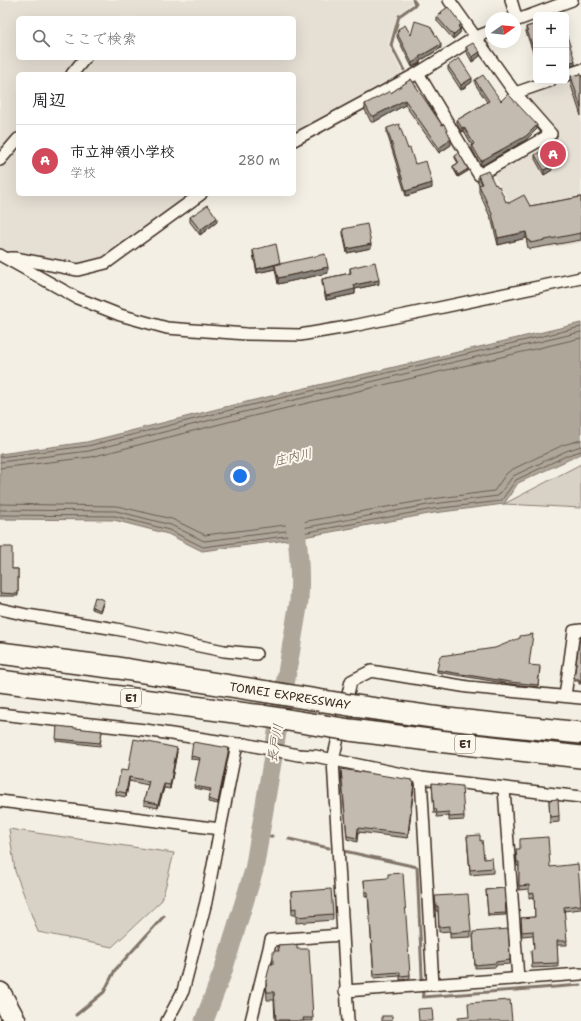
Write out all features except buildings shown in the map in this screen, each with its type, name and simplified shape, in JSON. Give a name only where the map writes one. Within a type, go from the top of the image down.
[{"type":"highway","name":"TOMEI EXPRESSWAY","points":[[0,653],[118,668],[355,706],[447,719],[581,733]]},
{"type":"highway","name":"TOMEI EXPRESSWAY","points":[[0,681],[227,710],[350,730],[581,756]]},
{"type":"highway","points":[[0,694],[180,705],[227,710]]},
{"type":"highway","points":[[0,992],[15,1021]]},
{"type":"street","points":[[418,73],[479,175],[551,134],[515,93],[449,0]]},
{"type":"street","points":[[511,0],[514,12]]},
{"type":"street","points":[[521,18],[572,0]]},
{"type":"street","points":[[296,139],[418,73],[476,37],[485,33]]},
{"type":"street","points":[[74,72],[83,60]]},
{"type":"street","points":[[569,74],[581,70]]},
{"type":"street","points":[[515,93],[541,84]]},
{"type":"street","points":[[0,160],[16,141]]},
{"type":"street","points":[[3,257],[78,270],[106,263],[198,196]]},
{"type":"street","points":[[3,257],[77,298],[120,315],[167,328],[246,334],[300,335],[353,326],[581,278]]},
{"type":"street","points":[[0,609],[27,615],[116,629],[224,651],[256,654]]},
{"type":"street","points":[[565,696],[574,631],[581,630]]},
{"type":"street","points":[[348,1021],[333,760],[351,681],[371,672],[468,687],[581,698]]},
{"type":"street","points":[[0,714],[145,730],[241,744],[298,756],[315,756],[421,778],[581,797]]},
{"type":"street","points":[[167,1021],[183,991],[206,902],[220,829],[241,744]]},
{"type":"street","points":[[421,778],[432,985]]},
{"type":"street","points":[[504,789],[518,979]]},
{"type":"street","points":[[0,801],[220,829]]},
{"type":"street","points":[[251,1021],[271,940],[342,935]]},
{"type":"street","points":[[346,991],[581,974]]},
{"type":"shaded area","points":[[0,0],[410,0],[412,3],[397,15],[388,45],[402,73],[296,131],[296,72],[16,72],[16,196],[187,196],[103,258],[80,265],[0,248]]},
{"type":"shaded area","points":[[581,75],[581,243],[549,248],[542,211],[519,218],[492,173],[559,134],[526,98],[527,94],[555,84],[569,84],[569,79]]},
{"type":"shaded area","points":[[581,464],[581,508],[504,504]]},
{"type":"shaded area","points":[[9,829],[174,853],[162,900],[112,947],[38,932],[15,871]]},
{"type":"water","name":"庄内川","points":[[581,323],[581,454],[518,483],[504,504],[434,513],[287,540],[202,551],[168,534],[114,520],[0,519],[0,454],[87,442],[225,407]]},
{"type":"waterway","points":[[404,70],[391,45],[399,16],[416,4],[413,0]]},
{"type":"waterway","name":"長戸川","points":[[204,1021],[223,971],[254,870],[299,601],[299,557],[294,513]]},
{"type":"waterway","points":[[259,838],[272,836]]},
{"type":"waterway","points":[[289,839],[329,848]]},
{"type":"waterway","points":[[344,851],[417,867],[423,997],[581,985]]},
{"type":"waterway","points":[[76,1015],[104,992],[115,970],[164,916]]},
{"type":"place","name":"市立神領小学校","points":[[553,154]]}]
